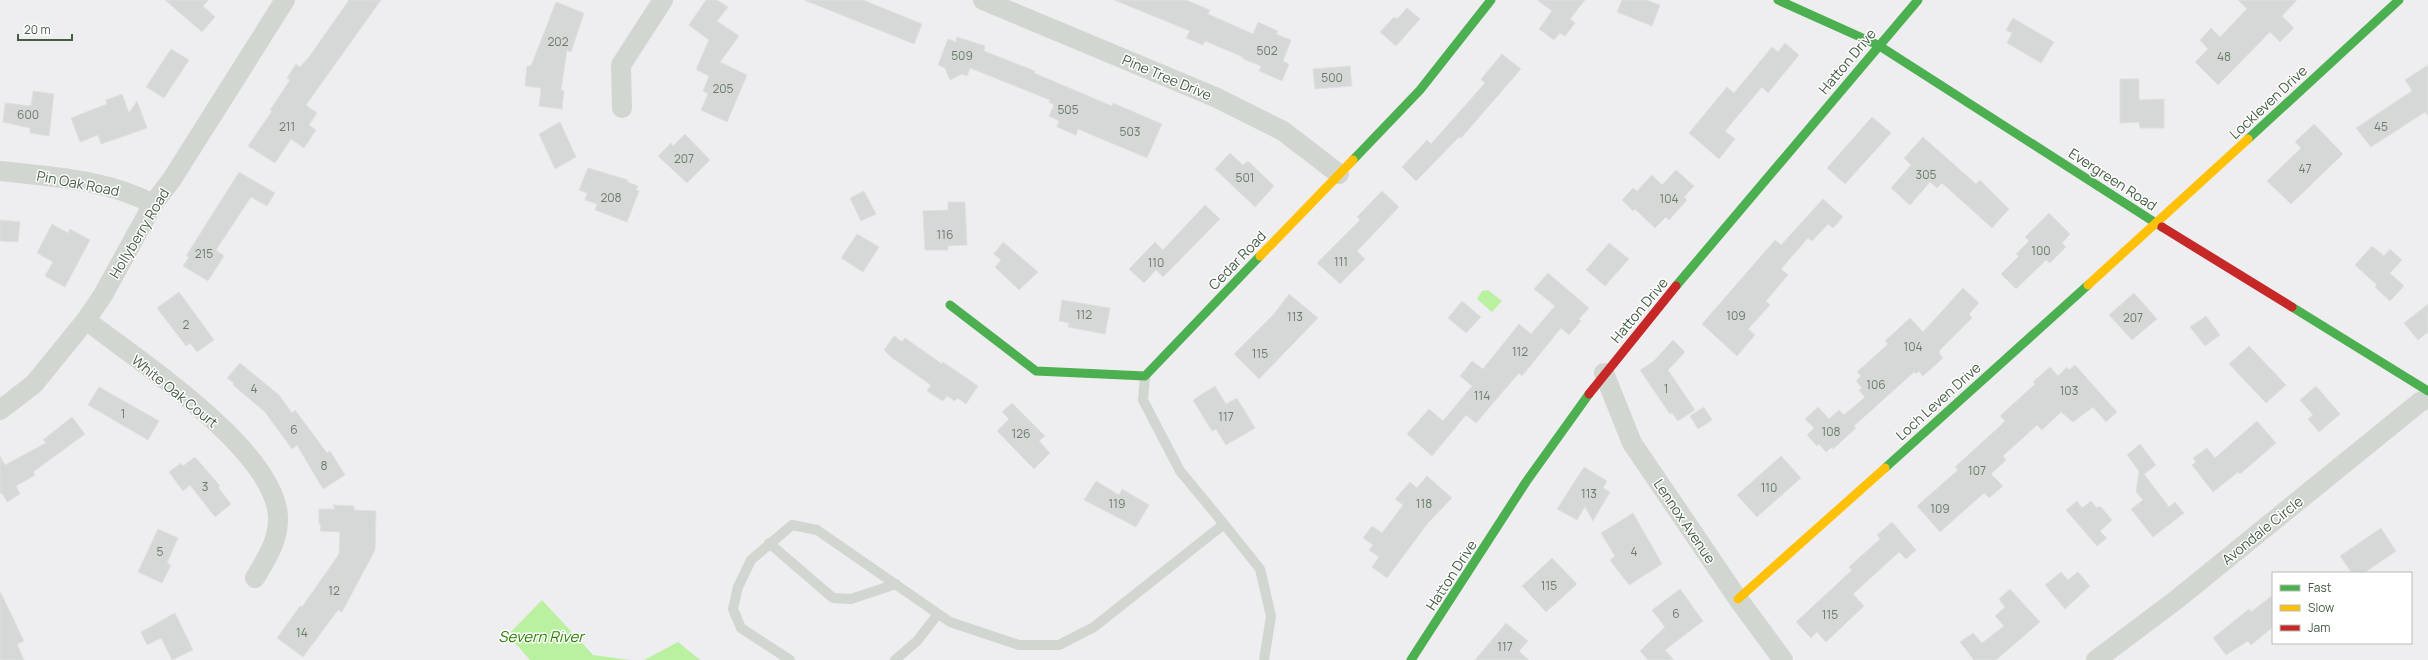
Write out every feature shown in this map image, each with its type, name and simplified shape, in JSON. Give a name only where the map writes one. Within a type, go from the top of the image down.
[{"type":"street","name":"Hollyberry Road","points":[[0,410],[34,384],[86,320],[103,295],[153,204],[172,179],[285,0]]},
{"type":"street","points":[[622,108],[621,65],[663,0]]},
{"type":"street","name":"Pine Tree Drive","points":[[983,0],[1215,97],[1283,131],[1339,174]]},
{"type":"street","name":"Cedar Road","points":[[1145,376],[1420,90],[1450,54],[1491,0]]},
{"type":"street","name":"Evergreen Road","points":[[1778,0],[1878,45],[2157,224],[2428,391]]},
{"type":"street","name":"Hatton Drive","points":[[1411,660],[1526,482],[1604,372],[1878,45],[1918,0]]},
{"type":"street","name":"Lockleven Drive","points":[[2157,224],[2398,0]]},
{"type":"street","name":"Pin Oak Road","points":[[0,172],[50,175],[105,186],[153,204]]},
{"type":"street","name":"Loch Leven Drive","points":[[1738,599],[2157,224]]},
{"type":"street","points":[[950,305],[1036,371],[1145,376]]},
{"type":"street","name":"White Oak Court","points":[[86,320],[195,404],[255,462],[268,485],[278,518],[276,540],[255,578]]},
{"type":"street","name":"Lennox Avenue","points":[[1604,372],[1632,443],[1738,599],[1783,660]]},
{"type":"street","name":"Avondale Circle","points":[[2096,660],[2176,600],[2420,402],[2428,398]]},
{"type":"lane","points":[[1145,376],[1144,400],[1180,471],[1260,568],[1271,616],[1264,660]]},
{"type":"lane","points":[[790,660],[741,628],[733,609],[738,588],[751,560],[768,543],[792,525],[817,530],[950,622],[1019,645],[1059,645],[1094,627],[1224,524]]},
{"type":"lane","points":[[768,543],[833,598],[851,599],[896,584]]},
{"type":"lane","points":[[895,660],[917,641],[938,614]]},
{"type":"water","points":[[1488,290],[1502,301],[1492,312],[1477,299],[1482,291]]},
{"type":"water","name":"Severn River","points":[[542,600],[593,655],[630,660],[530,660],[508,635]]},
{"type":"water","points":[[678,642],[700,660],[644,660]]},
{"type":"building","points":[[165,0],[209,0],[203,6],[215,17],[202,32]]},
{"type":"building","points":[[349,0],[381,0],[306,105],[317,113],[309,125],[316,130],[304,148],[291,139],[275,163],[248,146],[272,111],[270,110],[290,80],[287,78],[296,64],[300,67],[309,57]]},
{"type":"building","points":[[706,0],[717,0],[728,7],[717,21],[739,36],[720,62],[747,75],[727,122],[701,110],[708,94],[703,91],[709,76],[697,70],[697,67],[709,40],[689,25]]},
{"type":"building","points":[[804,0],[863,0],[922,24],[914,44]]},
{"type":"building","points":[[1114,0],[1186,0],[1210,10],[1208,14],[1253,34],[1258,22],[1278,31],[1276,34],[1291,40],[1283,61],[1289,64],[1282,81],[1259,71],[1261,66],[1243,59],[1243,57],[1205,41],[1203,45],[1186,38],[1190,31]]},
{"type":"building","points":[[1537,0],[1585,0],[1570,19],[1575,23],[1565,36],[1560,33],[1554,40],[1539,29],[1552,11]]},
{"type":"building","points":[[1622,0],[1646,0],[1660,5],[1652,26],[1617,12]]},
{"type":"building","points":[[2238,0],[2297,0],[2282,16],[2294,28],[2280,42],[2270,32],[2218,85],[2195,62],[2208,49],[2200,40],[2211,28],[2220,37],[2247,9]]},
{"type":"building","points":[[556,2],[584,13],[571,52],[567,50],[561,90],[564,91],[562,109],[539,106],[541,88],[525,86],[527,66],[531,66]]},
{"type":"building","points":[[1407,8],[1420,19],[1396,46],[1380,32],[1394,17],[1397,19]]},
{"type":"building","points":[[2013,18],[2054,42],[2041,63],[2007,43],[2012,33],[2006,30]]},
{"type":"building","points":[[957,37],[985,46],[984,51],[1035,71],[1034,73],[1112,106],[1113,103],[1162,124],[1147,158],[1078,129],[1076,135],[1057,127],[1059,121],[1049,116],[1054,105],[1049,102],[1050,100],[970,68],[967,76],[962,74],[950,80],[945,68],[938,65],[948,39],[956,42]]},
{"type":"building","points":[[1785,43],[1799,55],[1768,93],[1762,87],[1725,131],[1735,139],[1719,159],[1689,133],[1727,87],[1734,93],[1772,47],[1778,52]]},
{"type":"building","points":[[171,49],[189,60],[164,98],[146,87]]},
{"type":"building","points":[[1502,54],[1521,69],[1461,138],[1459,137],[1416,181],[1402,167],[1427,140],[1431,144],[1485,83],[1481,79]]},
{"type":"building","points":[[2428,65],[2428,116],[2425,112],[2371,147],[2356,128],[2412,91],[2405,80]]},
{"type":"building","points":[[1350,66],[1352,86],[1315,89],[1313,69]]},
{"type":"building","points":[[2120,79],[2139,79],[2139,100],[2164,99],[2164,128],[2140,128],[2139,122],[2120,123]]},
{"type":"building","points":[[33,91],[54,94],[49,136],[30,133],[30,128],[3,122],[5,103],[31,106]]},
{"type":"building","points":[[122,94],[129,113],[137,101],[147,128],[101,144],[98,135],[80,142],[71,118],[107,104],[106,100]]},
{"type":"building","points":[[1872,117],[1891,133],[1845,184],[1827,168]]},
{"type":"building","points":[[560,122],[576,157],[555,169],[539,134]]},
{"type":"building","points":[[2314,124],[2343,154],[2291,204],[2267,181],[2301,148],[2295,142]]},
{"type":"building","points":[[685,134],[710,160],[687,183],[658,156],[671,143],[673,146]]},
{"type":"building","points":[[1923,137],[1976,184],[1980,180],[2009,209],[1992,228],[1942,183],[1937,188],[1930,182],[1910,205],[1891,188],[1911,165],[1904,158]]},
{"type":"building","points":[[1230,153],[1243,165],[1248,161],[1274,186],[1255,207],[1215,169]]},
{"type":"building","points":[[588,168],[628,180],[627,182],[638,186],[636,190],[639,191],[627,222],[595,210],[597,204],[585,200],[587,193],[579,190]]},
{"type":"building","points":[[1676,170],[1694,186],[1684,197],[1687,200],[1669,220],[1666,217],[1655,228],[1635,209],[1633,211],[1622,200],[1633,188],[1637,191],[1652,175],[1662,185]]},
{"type":"building","points":[[239,172],[275,193],[267,206],[251,197],[216,250],[224,256],[208,281],[183,266],[189,257],[186,256]]},
{"type":"building","points":[[864,191],[876,214],[861,221],[850,198]]},
{"type":"building","points":[[1382,191],[1399,207],[1357,251],[1365,259],[1340,284],[1317,263],[1360,220],[1357,217]]},
{"type":"building","points":[[1823,199],[1843,217],[1833,228],[1828,224],[1812,241],[1808,238],[1781,269],[1788,275],[1766,301],[1770,305],[1748,329],[1755,335],[1737,356],[1702,324],[1775,240],[1781,245]]},
{"type":"building","points":[[948,202],[965,202],[967,245],[948,246],[948,250],[925,250],[923,211],[948,210]]},
{"type":"building","points":[[1205,205],[1220,219],[1163,277],[1156,270],[1144,283],[1129,269],[1155,242],[1163,250]]},
{"type":"building","points":[[2049,213],[2070,234],[2062,243],[2066,247],[2050,263],[2046,260],[2016,289],[2001,274],[2019,256],[2016,254],[2029,241],[2025,237]]},
{"type":"building","points":[[0,220],[20,222],[18,242],[0,241]]},
{"type":"building","points":[[52,224],[68,233],[70,229],[90,240],[65,287],[45,276],[53,262],[37,253]]},
{"type":"building","points":[[857,234],[879,247],[863,272],[841,258]]},
{"type":"building","points":[[1003,242],[1038,272],[1019,290],[995,267],[1001,260],[994,254]]},
{"type":"building","points":[[1609,243],[1629,259],[1605,286],[1586,270]]},
{"type":"building","points":[[2372,246],[2384,256],[2390,249],[2402,260],[2390,273],[2404,286],[2390,301],[2375,287],[2377,285],[2355,265]]},
{"type":"building","points":[[1548,273],[1589,308],[1579,319],[1581,321],[1569,335],[1561,328],[1522,376],[1519,373],[1476,423],[1466,415],[1432,456],[1407,434],[1429,409],[1443,421],[1472,386],[1460,376],[1472,361],[1483,369],[1519,324],[1531,334],[1555,306],[1534,289]]},
{"type":"building","points":[[1963,288],[1979,303],[1969,314],[1972,318],[1940,350],[1939,353],[1943,358],[1923,376],[1919,371],[1916,374],[1914,372],[1854,426],[1856,428],[1833,449],[1832,447],[1826,452],[1819,444],[1817,446],[1807,435],[1814,428],[1805,419],[1818,407],[1829,419],[1839,410],[1844,415],[1865,397],[1859,390],[1862,388],[1856,381],[1861,376],[1857,372],[1888,344],[1885,341],[1910,318],[1923,332]]},
{"type":"building","points":[[179,292],[214,340],[197,352],[190,343],[186,346],[157,308]]},
{"type":"building","points":[[2134,293],[2157,319],[2132,340],[2109,315]]},
{"type":"building","points":[[1289,294],[1318,318],[1259,379],[1234,354],[1274,314]]},
{"type":"building","points":[[1062,300],[1110,308],[1105,334],[1068,327],[1069,323],[1059,321]]},
{"type":"building","points":[[1462,301],[1481,317],[1466,333],[1448,318]]},
{"type":"building","points":[[2428,304],[2428,332],[2418,340],[2404,323]]},
{"type":"building","points":[[2206,316],[2220,335],[2205,346],[2190,327]]},
{"type":"building","points":[[894,336],[902,342],[905,338],[942,364],[943,362],[978,386],[966,404],[958,398],[955,401],[947,396],[943,401],[927,391],[931,385],[891,357],[884,350]]},
{"type":"building","points":[[1673,340],[1685,352],[1668,370],[1695,410],[1678,421],[1672,413],[1670,414],[1640,370],[1654,361]]},
{"type":"building","points":[[2249,346],[2286,385],[2266,403],[2229,364]]},
{"type":"building","points":[[240,363],[279,395],[292,413],[295,410],[327,453],[330,451],[345,475],[323,489],[297,445],[292,449],[265,412],[233,385],[234,383],[227,378]]},
{"type":"building","points":[[2075,365],[2117,412],[2106,422],[2093,407],[2073,422],[2061,412],[2042,430],[2037,425],[2003,456],[2006,460],[1991,474],[2003,486],[1989,498],[1984,493],[1940,532],[1917,506],[1958,470],[1955,467],[2005,421],[2000,416],[2035,384],[2033,382],[2050,367],[2058,376],[2067,367],[2069,370]]},
{"type":"building","points":[[1215,386],[1226,404],[1237,398],[1255,428],[1226,445],[1216,429],[1212,431],[1193,400]]},
{"type":"building","points":[[2316,386],[2340,414],[2319,432],[2308,419],[2313,415],[2300,400]]},
{"type":"building","points":[[99,387],[159,421],[148,440],[88,405]]},
{"type":"building","points":[[1012,403],[1045,436],[1039,441],[1050,453],[1034,469],[997,431],[1009,419],[1002,412]]},
{"type":"building","points":[[1704,407],[1712,420],[1698,429],[1690,416]]},
{"type":"building","points":[[72,417],[85,434],[33,472],[35,475],[16,486],[20,494],[7,502],[2,493],[0,494],[0,456],[5,465],[46,443],[43,440]]},
{"type":"building","points":[[2257,421],[2276,443],[2240,474],[2238,472],[2213,492],[2192,465],[2196,462],[2193,458],[2207,448],[2215,458]]},
{"type":"building","points":[[2140,444],[2156,465],[2144,474],[2169,507],[2175,502],[2184,513],[2153,537],[2131,509],[2143,500],[2136,492],[2139,471],[2127,455]]},
{"type":"building","points":[[1781,456],[1801,478],[1757,517],[1737,495]]},
{"type":"building","points":[[195,457],[220,486],[218,487],[231,504],[215,517],[190,485],[183,491],[169,472],[181,463],[183,466]]},
{"type":"building","points":[[1584,467],[1607,481],[1603,488],[1610,492],[1593,521],[1585,507],[1577,520],[1557,509]]},
{"type":"building","points":[[1427,476],[1452,498],[1427,524],[1387,578],[1372,567],[1379,557],[1369,550],[1373,545],[1363,538],[1372,526],[1382,533],[1403,505],[1395,499],[1410,482],[1417,488]]},
{"type":"building","points":[[1096,481],[1119,495],[1122,489],[1149,505],[1136,527],[1084,500]]},
{"type":"building","points":[[2077,501],[2082,508],[2091,501],[2097,508],[2100,506],[2112,520],[2100,531],[2107,538],[2097,546],[2066,510]]},
{"type":"building","points":[[333,505],[354,506],[354,510],[376,511],[375,550],[342,612],[338,610],[303,657],[277,638],[300,606],[302,607],[339,554],[340,532],[320,531],[321,524],[319,524],[319,509],[335,509]]},
{"type":"building","points":[[1633,513],[1662,564],[1629,585],[1610,560],[1615,556],[1601,533]]},
{"type":"building","points":[[1892,522],[1916,550],[1906,559],[1899,552],[1853,594],[1864,606],[1826,642],[1817,632],[1811,638],[1796,622],[1852,570],[1849,567],[1880,539],[1877,535]]},
{"type":"building","points":[[2381,528],[2396,551],[2365,572],[2351,572],[2340,556]]},
{"type":"building","points":[[158,529],[178,538],[167,563],[171,565],[162,583],[138,572]]},
{"type":"building","points":[[1552,558],[1577,584],[1546,612],[1522,586]]},
{"type":"building","points":[[2061,572],[2068,580],[2078,572],[2090,586],[2065,609],[2045,585]]},
{"type":"building","points":[[1680,589],[1703,621],[1665,650],[1674,660],[1648,660],[1640,651],[1665,627],[1652,610]]},
{"type":"building","points":[[2010,589],[2040,622],[1996,660],[1974,660],[1960,642],[1973,633],[1982,643],[2004,626],[1995,616],[2005,607],[1999,599]]},
{"type":"building","points":[[0,591],[24,641],[17,644],[24,660],[0,660]]},
{"type":"building","points":[[2272,596],[2272,628],[2251,645],[2248,641],[2226,655],[2213,638],[2249,609],[2251,612]]},
{"type":"building","points":[[175,613],[193,650],[172,660],[161,638],[147,645],[141,632]]},
{"type":"building","points":[[1506,623],[1528,641],[1519,651],[1529,660],[1475,660]]},
{"type":"traffic: fast","points":[[1353,160],[1420,90],[1491,0]]},
{"type":"traffic: fast","points":[[1778,0],[1878,45],[2162,227]]},
{"type":"traffic: fast","points":[[1676,286],[1918,0]]},
{"type":"traffic: fast","points":[[2248,139],[2399,0]]},
{"type":"traffic: fast","points":[[950,305],[1036,371],[1145,376],[1260,256]]},
{"type":"traffic: fast","points":[[1885,468],[2088,285]]},
{"type":"traffic: fast","points":[[2292,307],[2428,391]]},
{"type":"traffic: fast","points":[[1411,660],[1526,482],[1589,394]]},
{"type":"traffic: slow","points":[[2088,285],[2248,139]]},
{"type":"traffic: slow","points":[[1260,256],[1353,160]]},
{"type":"traffic: slow","points":[[1738,599],[1885,468]]},
{"type":"traffic: jam","points":[[2162,227],[2292,307]]},
{"type":"traffic: jam","points":[[1589,394],[1676,286]]}]
